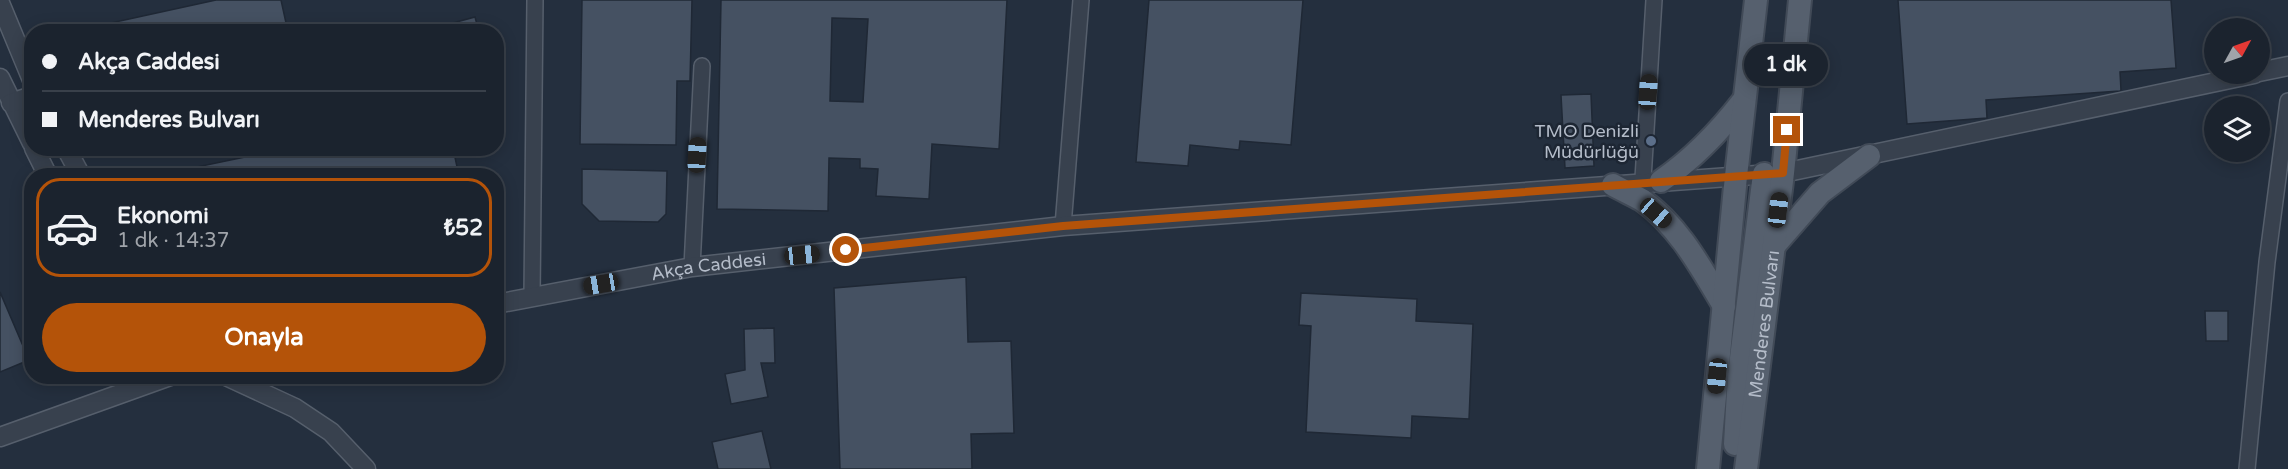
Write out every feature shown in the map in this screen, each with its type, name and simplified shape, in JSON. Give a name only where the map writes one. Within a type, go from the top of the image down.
[{"type":"main road","name":"Menderes Bulvarı","points":[[1746,469],[1773,247],[1743,101],[1756,0]]},
{"type":"main road","points":[[1733,469],[1770,0]]},
{"type":"main road","name":"Menderes Bulvarı","points":[[1708,469],[1724,306],[1800,0]]},
{"type":"main road","points":[[1613,185],[1648,188],[1696,153],[1726,123],[1743,101]]},
{"type":"main road","points":[[1773,247],[1820,193],[1869,156]]},
{"type":"main road","points":[[1648,188],[1724,306]]},
{"type":"street","points":[[532,296],[535,0]]},
{"type":"street","points":[[1063,226],[1082,0]]},
{"type":"street","points":[[1654,0],[1648,188],[1758,174],[1869,156],[1977,131],[2205,84]]},
{"type":"street","points":[[0,3],[24,61]]},
{"type":"street","points":[[692,267],[702,66]]},
{"type":"street","points":[[2270,70],[2288,66]]},
{"type":"street","points":[[0,78],[24,128]]},
{"type":"street","points":[[11,104],[24,99]]},
{"type":"street","points":[[2247,469],[2267,262],[2288,101]]},
{"type":"street","name":"Akça Caddesi","points":[[504,302],[692,267],[1063,226],[1613,185]]},
{"type":"street","points":[[0,437],[144,384]]},
{"type":"street","points":[[243,384],[295,408],[331,432],[366,469]]},
{"type":"building","points":[[216,0],[281,0],[286,24],[106,24]]},
{"type":"building","points":[[582,0],[692,0],[690,81],[677,81],[676,145],[580,144]]},
{"type":"building","points":[[721,0],[1007,0],[999,149],[932,144],[929,199],[876,196],[878,169],[860,168],[860,159],[829,158],[828,211],[717,209]],"holes":[[[832,18],[868,19],[863,102],[830,101]]]},
{"type":"building","points":[[1149,0],[1303,0],[1291,145],[1240,141],[1239,150],[1190,145],[1188,166],[1136,162]]},
{"type":"building","points":[[1898,0],[2171,0],[2176,68],[2120,72],[2120,91],[1986,100],[1987,118],[1907,124]]},
{"type":"building","points":[[475,17],[477,24],[449,24]]},
{"type":"building","points":[[1591,94],[1594,166],[1565,168],[1561,95]]},
{"type":"building","points":[[250,156],[455,156],[457,168],[192,168]]},
{"type":"building","points":[[582,169],[667,171],[666,214],[658,222],[599,221],[582,204]]},
{"type":"building","points":[[966,277],[968,342],[1011,341],[1014,433],[971,434],[972,469],[840,469],[834,288]]},
{"type":"building","points":[[0,292],[24,348],[24,362],[0,372]]},
{"type":"building","points":[[1301,293],[1417,299],[1416,321],[1473,324],[1469,419],[1412,416],[1411,438],[1306,432],[1311,326],[1299,325]]},
{"type":"building","points":[[2205,311],[2228,311],[2228,341],[2206,341]]},
{"type":"building","points":[[774,328],[775,363],[761,363],[768,397],[731,404],[725,374],[745,370],[744,329]]},
{"type":"building","points":[[762,431],[771,469],[718,469],[712,442]]},
{"type":"place","name":"TMO Denizli Müdürlüğü","points":[[1651,141]]},
{"type":"route","points":[[846,250],[1063,226],[1783,173],[1787,130]]}]
